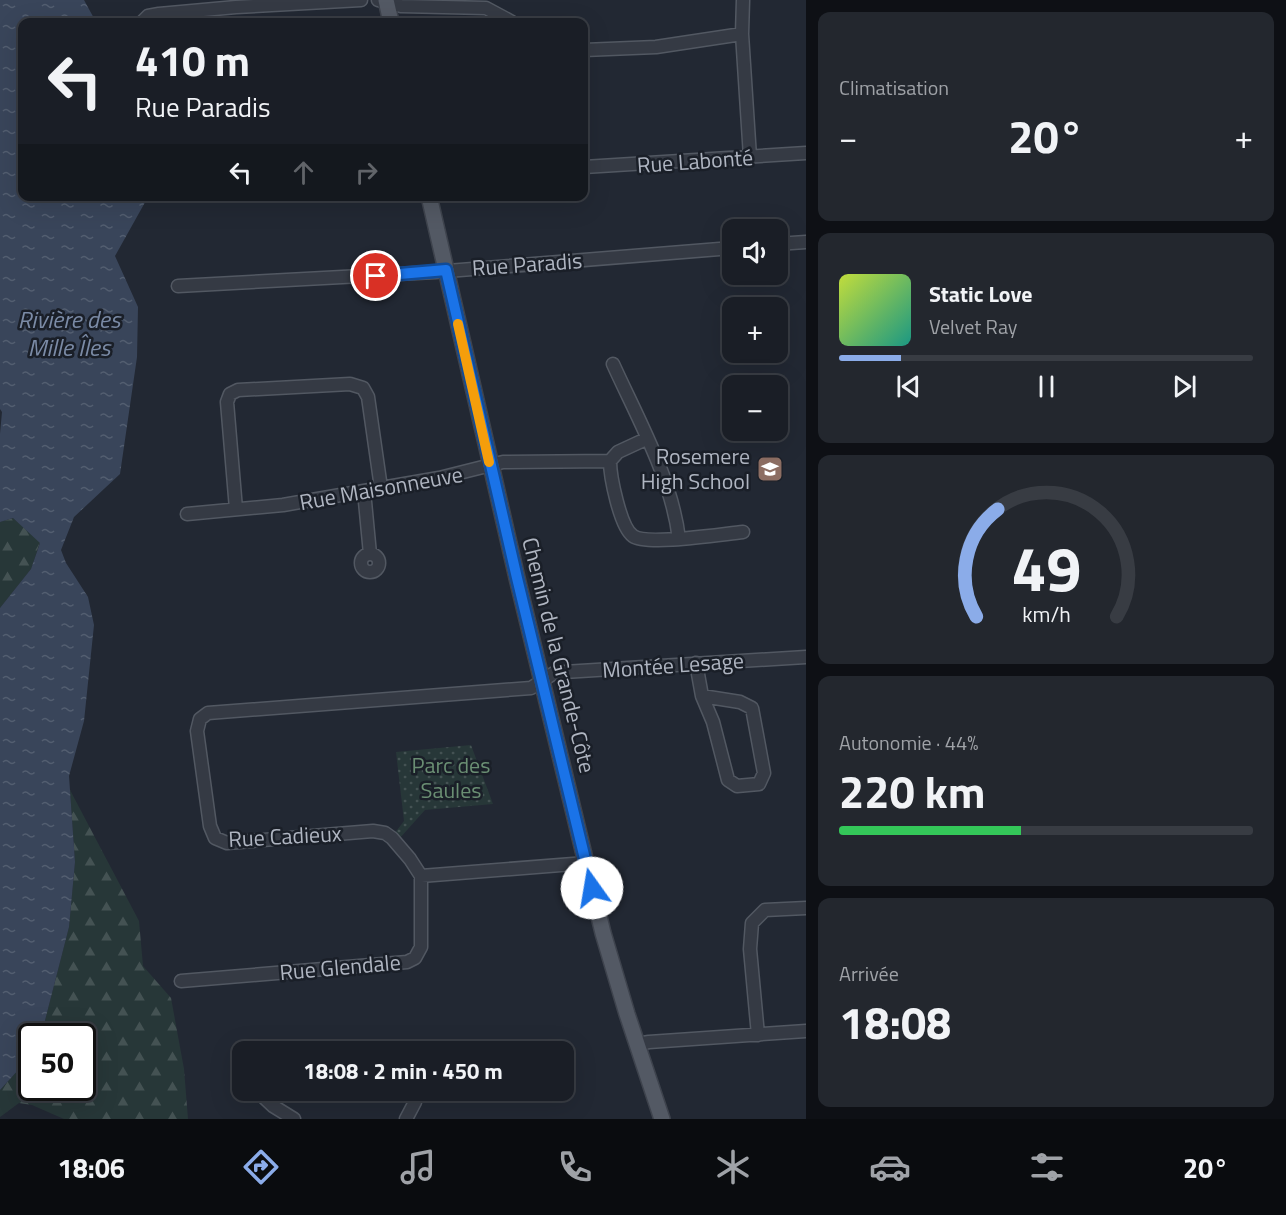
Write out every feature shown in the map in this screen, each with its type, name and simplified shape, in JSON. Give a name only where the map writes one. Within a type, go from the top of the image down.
[{"type":"main road","points":[[384,1],[389,18]]},
{"type":"main road","name":"Chemin de la Grande-Côte","points":[[430,201],[490,466],[602,930],[662,1119]]},
{"type":"street","points":[[161,0],[162,13]]},
{"type":"street","points":[[146,18],[162,13],[362,0]]},
{"type":"street","points":[[743,0],[742,34],[750,157]]},
{"type":"street","points":[[384,1],[401,6],[486,4],[506,18]]},
{"type":"street","points":[[588,51],[656,47],[742,34]]},
{"type":"street","name":"Rue Labonté","points":[[588,167],[806,153]]},
{"type":"street","points":[[788,243],[806,242]]},
{"type":"street","name":"Rue Paradis","points":[[178,286],[395,275],[722,249]]},
{"type":"street","points":[[613,364],[671,499],[679,538]]},
{"type":"street","points":[[236,509],[227,405],[229,397],[238,390],[350,384],[363,388],[368,396],[381,488]]},
{"type":"street","points":[[646,439],[618,453],[610,461],[614,487],[626,528],[630,533],[642,539],[743,532]]},
{"type":"street","name":"Rue Maisonneuve","points":[[187,514],[283,505],[439,478],[503,462],[610,461]]},
{"type":"street","points":[[364,491],[370,554]]},
{"type":"street","name":"Montée Lesage","points":[[542,681],[554,674],[806,657]]},
{"type":"street","points":[[696,663],[702,696],[713,722],[728,780],[737,786],[759,784],[764,773],[753,708],[740,702],[702,696]]},
{"type":"street","name":"Rue Cadieux","points":[[421,876],[395,841],[389,835],[378,832],[232,843],[218,840],[210,826],[197,731],[200,719],[205,714],[214,711],[531,688],[542,681]]},
{"type":"street","points":[[421,876],[586,863]]},
{"type":"street","name":"Rue Glendale","points":[[181,981],[410,961],[421,947],[421,876]]},
{"type":"street","points":[[758,1035],[750,949],[752,923],[765,910],[806,908]]},
{"type":"street","points":[[637,1044],[806,1031]]},
{"type":"street","points":[[268,1101],[294,1119]]},
{"type":"street","points":[[406,1119],[416,1102]]},
{"type":"green space","points":[[13,518],[40,542],[31,569],[0,608],[0,522]]},
{"type":"green space","name":"Parc des Saules","points":[[471,745],[493,804],[425,810],[399,839],[394,834],[404,821],[396,752]]},
{"type":"green space","points":[[70,790],[139,921],[143,966],[171,998],[184,1069],[188,1119],[64,1119],[32,1105],[19,1103],[0,1117],[0,1090],[18,1070],[18,1101],[96,1101],[96,1023],[44,1023],[69,927],[75,862]]},
{"type":"water","name":"Rivière des Mille Îles","points":[[0,0],[84,0],[94,18],[18,18],[18,201],[146,201],[115,256],[138,307],[137,357],[120,474],[74,517],[61,550],[66,563],[88,597],[94,625],[84,721],[69,776],[75,862],[69,927],[44,1023],[18,1023],[18,1070],[0,1090],[0,608],[31,569],[40,543],[13,518],[0,522],[2,412],[0,409]]},
{"type":"slow traffic","points":[[458,324],[489,462]]},
{"type":"place","name":"Rosemere High School","points":[[770,469]]},
{"type":"route","points":[[376,276],[446,270],[490,466],[592,888]]}]
